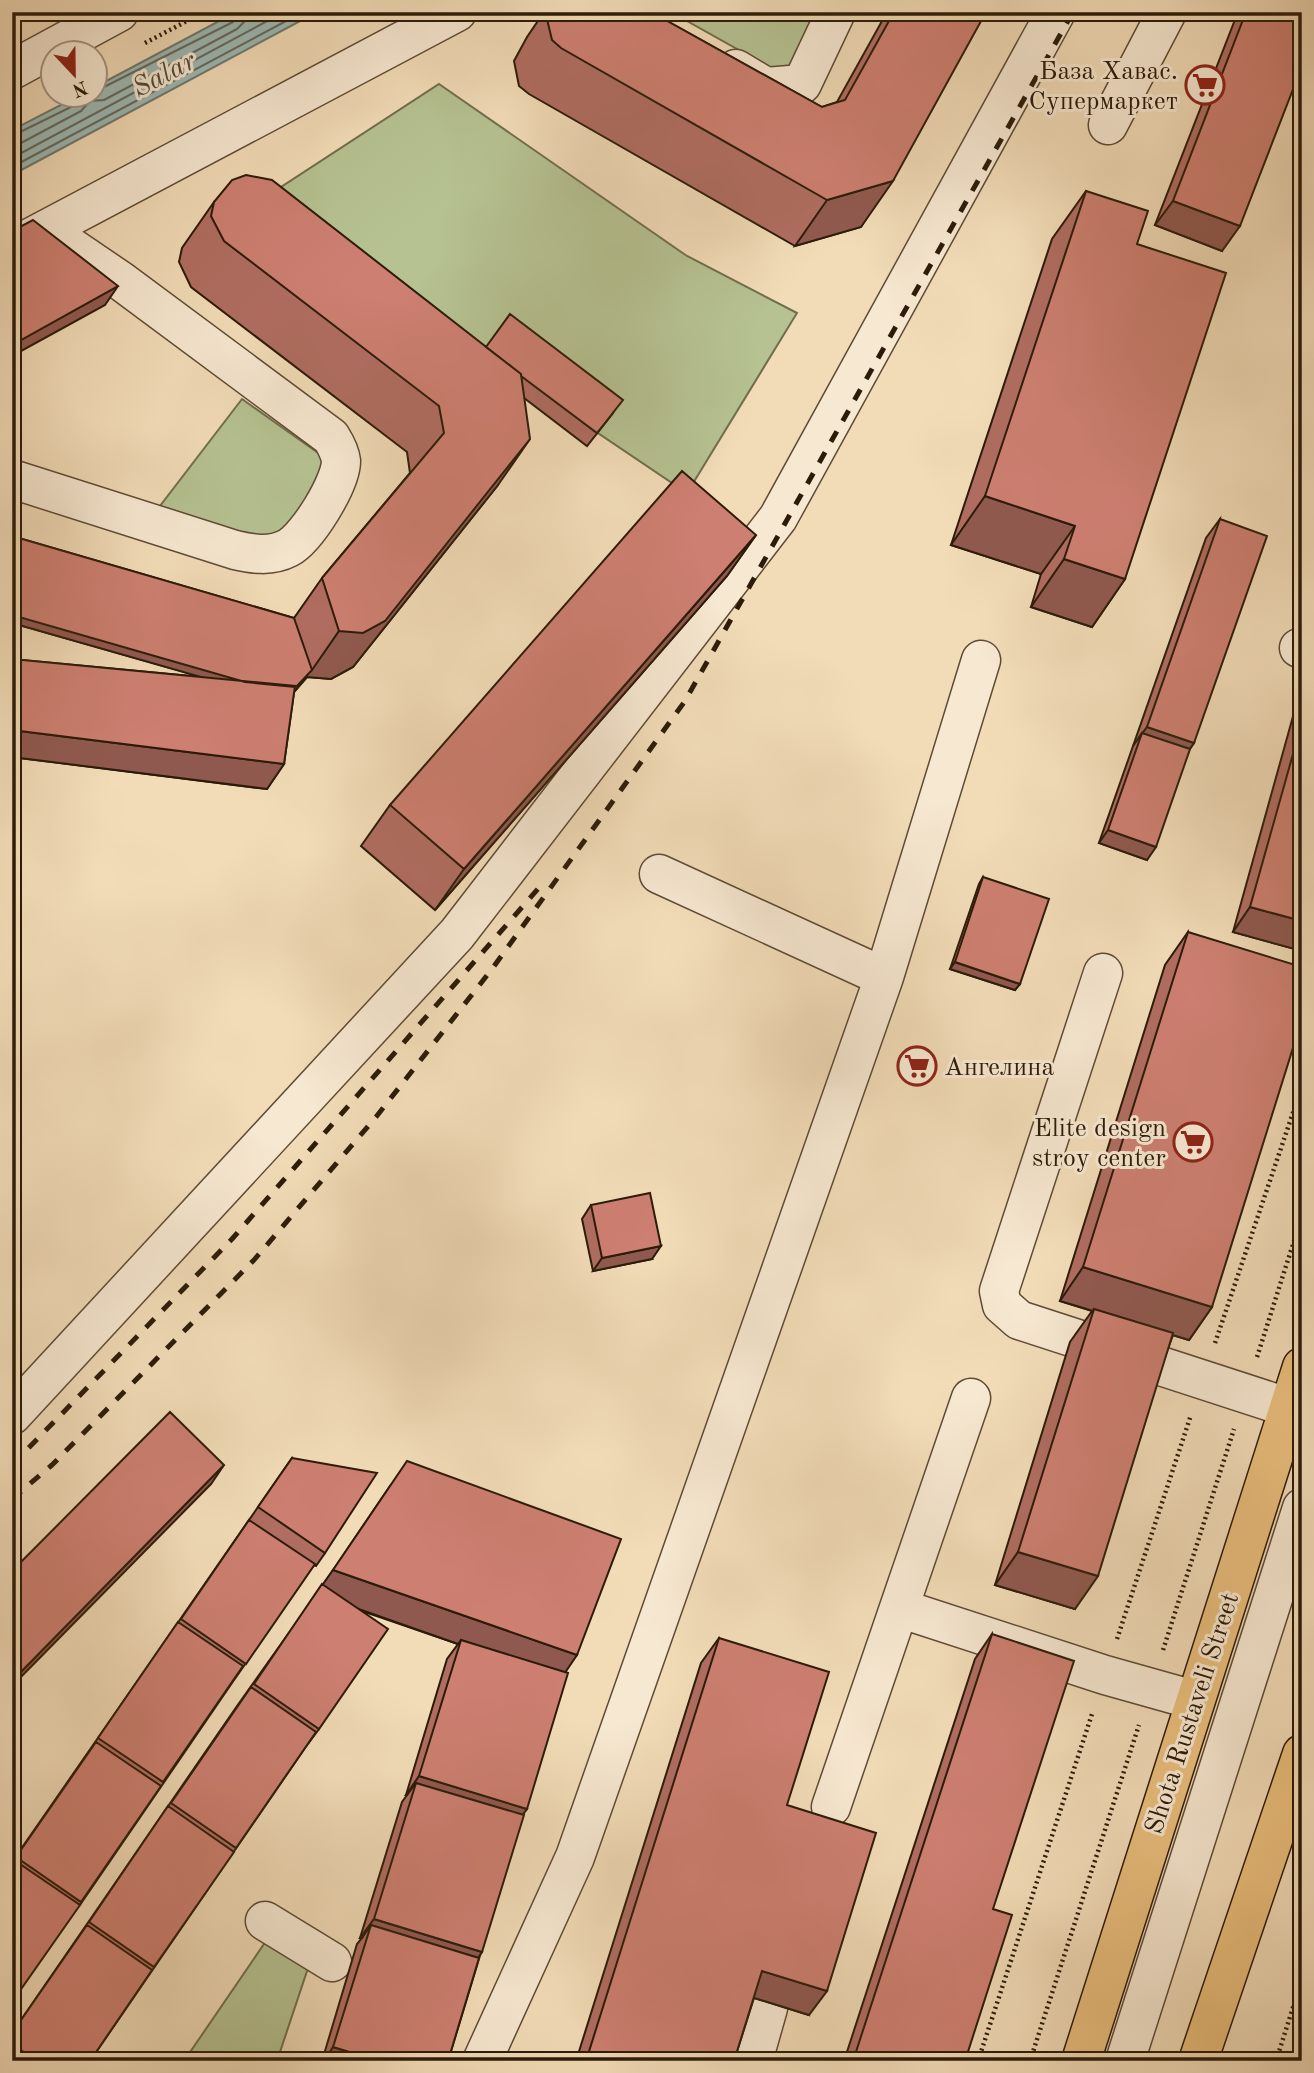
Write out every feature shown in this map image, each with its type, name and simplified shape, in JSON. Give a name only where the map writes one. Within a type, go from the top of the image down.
[{"type":"main road","name":"Shota Rustaveli Street","points":[[1081,2061],[1302,1367]]},
{"type":"main road","points":[[1198,2061],[1300,1765]]},
{"type":"lane","points":[[12,70],[119,12]]},
{"type":"lane","points":[[12,479],[235,550],[267,554],[286,549],[305,533],[337,481],[340,471],[338,447],[331,437],[121,281],[35,236],[457,12]]},
{"type":"lane","points":[[709,53],[766,87],[802,84],[836,12]]},
{"type":"lane","points":[[12,1415],[457,934],[778,518],[1056,12]]},
{"type":"lane","points":[[1108,125],[1167,12]]},
{"type":"lane","points":[[482,2061],[575,1857],[884,977],[981,660]]},
{"type":"lane","points":[[659,874],[884,977]]},
{"type":"lane","points":[[1103,973],[999,1291],[1002,1306],[1020,1320],[1290,1408]]},
{"type":"lane","points":[[831,1807],[971,1398]]},
{"type":"lane","points":[[1125,2061],[1302,1508]]},
{"type":"lane","points":[[1149,2061],[1302,1589]]},
{"type":"lane","points":[[899,1608],[1105,1675],[1152,1686],[1194,1700]]},
{"type":"lane","points":[[265,1920],[332,1962]]},
{"type":"lane","points":[[753,2061],[768,2008]]},
{"type":"path","points":[[143,44],[204,12]]},
{"type":"path","points":[[978,2061],[1302,1086]]},
{"type":"path","points":[[1030,2061],[1302,1216]]},
{"type":"path","points":[[1276,2061],[1302,1979]]},
{"type":"green space","points":[[671,12],[825,12],[794,68],[769,67]]},
{"type":"green space","points":[[439,84],[687,256],[797,313],[687,493],[289,225],[275,191]]},
{"type":"green space","points":[[242,399],[321,455],[326,465],[284,535],[261,539],[160,506]]},
{"type":"green space","points":[[283,1943],[309,1965],[277,2061],[184,2061],[264,1944]]},
{"type":"water","name":"Salar","points":[[236,12],[317,12],[12,175],[12,130],[55,108],[108,108],[108,80]]},
{"type":"building","points":[[547,12],[651,12],[822,107],[845,100],[894,12],[986,12],[893,181],[827,200],[561,48],[552,40]]},
{"type":"building","points":[[1246,12],[1302,12],[1302,66],[1240,226],[1173,201]]},
{"type":"building","points":[[246,175],[272,180],[521,374],[530,439],[385,621],[363,633],[339,631],[322,578],[444,433],[439,406],[224,241],[211,216],[214,202],[232,180]]},
{"type":"building","points":[[1086,191],[1148,211],[1137,244],[1226,273],[1125,579],[1064,559],[1075,526],[985,496]]},
{"type":"building","points":[[33,220],[118,286],[12,345],[12,231]]},
{"type":"building","points":[[510,314],[623,400],[597,433],[486,347]]},
{"type":"building","points":[[682,471],[756,535],[464,869],[390,805]]},
{"type":"building","points":[[1220,519],[1267,536],[1194,743],[1147,727]]},
{"type":"building","points":[[12,536],[294,618],[312,670],[295,687],[245,682],[12,615]]},
{"type":"building","points":[[12,659],[295,686],[284,764],[12,730]]},
{"type":"building","points":[[1302,722],[1302,921],[1250,907]]},
{"type":"building","points":[[1142,733],[1190,749],[1156,847],[1108,830]]},
{"type":"building","points":[[983,877],[1049,899],[1020,984],[955,962]]},
{"type":"building","points":[[1188,932],[1302,967],[1302,1019],[1212,1307],[1083,1267]]},
{"type":"building","points":[[650,1193],[661,1246],[602,1258],[591,1205]]},
{"type":"building","points":[[1094,1309],[1173,1333],[1098,1576],[1018,1552]]},
{"type":"building","points":[[170,1412],[224,1465],[12,1681],[12,1571]]},
{"type":"building","points":[[292,1458],[377,1473],[325,1553],[258,1507]]},
{"type":"building","points":[[407,1461],[621,1539],[577,1655],[333,1570]]},
{"type":"building","points":[[249,1520],[315,1564],[246,1664],[181,1619]]},
{"type":"building","points":[[322,1584],[388,1629],[319,1729],[254,1684]]},
{"type":"building","points":[[178,1622],[243,1666],[163,1782],[98,1738]]},
{"type":"building","points":[[992,1634],[1074,1661],[993,1909],[1012,1915],[965,2061],[853,2061]]},
{"type":"building","points":[[719,1638],[829,1672],[787,1805],[876,1833],[827,1991],[762,1971],[734,2061],[586,2061]]},
{"type":"building","points":[[461,1640],[568,1673],[527,1809],[419,1776]]},
{"type":"building","points":[[251,1687],[316,1732],[236,1848],[171,1803]]},
{"type":"building","points":[[96,1742],[161,1786],[81,1902],[16,1857]]},
{"type":"building","points":[[416,1783],[524,1815],[482,1952],[374,1919]]},
{"type":"building","points":[[168,1806],[234,1852],[154,1967],[89,1922]]},
{"type":"building","points":[[14,1860],[80,1905],[12,2002],[12,1863]]},
{"type":"building","points":[[87,1925],[152,1970],[90,2061],[37,2061],[12,2044],[12,2033]]},
{"type":"building","points":[[371,1925],[479,1958],[448,2061],[379,2061],[333,2047]]},
{"type":"building","points":[[12,2053],[23,2061],[12,2061]]},
{"type":"building","points":[[331,2054],[352,2061],[329,2061]]},
{"type":"railway","points":[[12,1499],[52,1465],[254,1260],[376,1117],[492,969],[685,701],[1073,12]]},
{"type":"railway","points":[[12,1465],[232,1239],[544,882]]},
{"type":"place","name":"База Хавас. Супермаркет","points":[[1205,85]]},
{"type":"place","name":"Ангелина","points":[[917,1066]]},
{"type":"place","name":"Elite design stroy center","points":[[1193,1142]]}]
